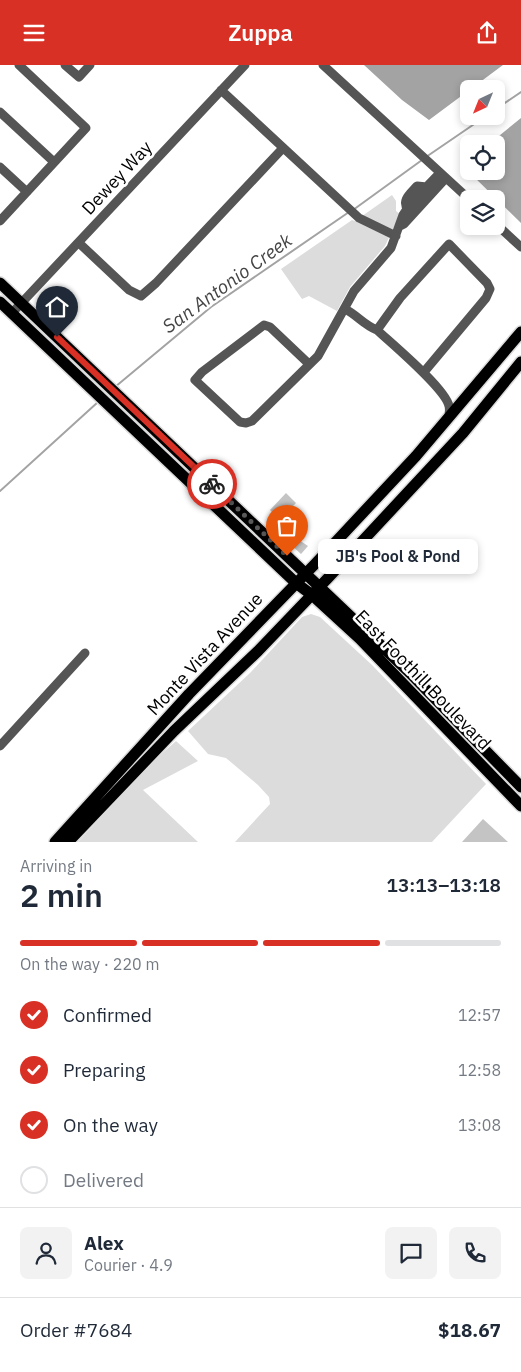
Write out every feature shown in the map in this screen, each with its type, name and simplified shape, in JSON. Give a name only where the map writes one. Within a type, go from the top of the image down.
[{"type":"main road","name":"East Foothill Boulevard","points":[[0,283],[320,586],[445,708],[521,787]]},
{"type":"main road","name":"East Foothill Boulevard","points":[[0,302],[296,583],[312,595],[360,639],[521,806]]},
{"type":"main road","name":"Monte Vista Avenue","points":[[55,842],[189,694],[306,574],[416,456],[521,332]]},
{"type":"main road","name":"Monte Vista Avenue","points":[[68,842],[174,731],[252,657],[312,595],[463,433],[521,362]]},
{"type":"main road","points":[[172,465],[179,465],[202,483],[213,485]]},
{"type":"street","points":[[0,221],[86,128],[19,65]]},
{"type":"street","points":[[65,65],[79,77],[90,65]]},
{"type":"street","name":"Dewey Way","points":[[12,313],[244,65]]},
{"type":"street","points":[[323,65],[460,191]]},
{"type":"street","points":[[221,90],[359,218],[396,236]]},
{"type":"street","points":[[0,112],[54,162]]},
{"type":"street","points":[[79,243],[129,290],[140,296],[156,283],[283,149]]},
{"type":"street","points":[[0,167],[27,192]]},
{"type":"street","points":[[310,364],[270,327],[264,325],[202,372],[195,380],[240,423],[252,421],[310,364],[318,356],[354,291],[391,248],[400,225],[404,224],[409,212],[427,187],[443,175]]},
{"type":"street","points":[[409,212],[443,175]]},
{"type":"street","points":[[505,232],[521,247]]},
{"type":"street","points":[[377,330],[400,298],[449,244],[487,283],[490,289],[486,298],[424,372]]},
{"type":"street","points":[[345,309],[353,313],[369,327],[377,330],[424,372],[446,399],[450,407],[449,418]]},
{"type":"street","points":[[0,746],[85,653]]},
{"type":"shaded area","points":[[364,65],[503,65],[483,80],[460,80],[460,97],[429,120],[402,100]]},
{"type":"shaded area","points":[[521,118],[521,223],[505,207],[505,190],[487,190],[477,180],[505,180],[505,135],[500,135]]},
{"type":"shaded area","points":[[392,195],[396,201],[396,211],[400,214],[385,246],[350,287],[337,311],[309,296],[302,299],[281,269]]},
{"type":"shaded area","points":[[311,614],[320,617],[372,665],[486,784],[432,842],[235,842],[270,804],[269,797],[226,758],[208,754],[188,731],[250,673],[302,617]]},
{"type":"shaded area","points":[[176,741],[198,761],[143,790],[198,842],[78,842],[148,766]]},
{"type":"building","points":[[286,493],[296,503],[293,506],[300,513],[291,523],[289,521],[285,525],[270,510]]},
{"type":"building","points":[[296,538],[308,546],[301,554],[290,544]]},
{"type":"building","points":[[483,819],[508,842],[462,842]]},
{"type":"waterway","name":"San Antonio Creek","points":[[505,103],[521,92]]},
{"type":"waterway","name":"San Antonio Creek","points":[[426,157],[473,125]]},
{"type":"waterway","name":"San Antonio Creek","points":[[353,210],[422,160]]},
{"type":"waterway","name":"San Antonio Creek","points":[[115,387],[211,307],[349,212]]},
{"type":"waterway","name":"San Antonio Creek","points":[[0,491],[98,402]]},
{"type":"way so far","points":[[212,484],[287,556]]},
{"type":"place","name":"JB's Pool & Pond","points":[[287,556]]},
{"type":"route","points":[[57,337],[212,484]]}]
